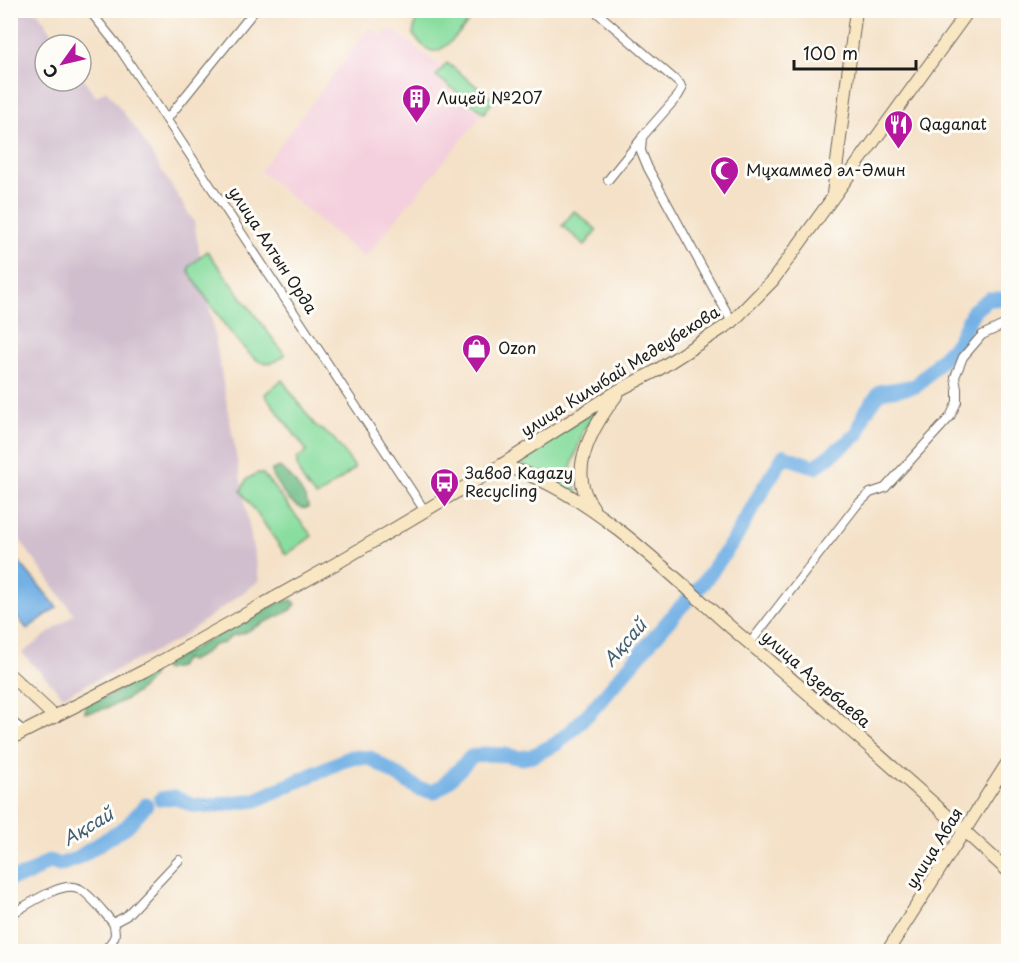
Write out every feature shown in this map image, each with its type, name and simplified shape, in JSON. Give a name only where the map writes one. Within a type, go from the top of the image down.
[{"type":"main road","points":[[833,196],[856,10]]},
{"type":"main road","name":"улица Килыбай Медеубекова","points":[[500,466],[732,322],[773,280],[969,10]]},
{"type":"main road","name":"улица Азербаева","points":[[599,515],[586,499],[581,484],[580,469],[599,418],[621,389]]},
{"type":"main road","points":[[10,739],[56,717],[258,609],[500,466]]},
{"type":"main road","name":"улица Азербаева","points":[[500,466],[514,468],[544,482],[599,515],[965,830],[1008,871]]},
{"type":"main road","points":[[10,675],[56,717]]},
{"type":"main road","name":"улица Абая","points":[[887,951],[1008,762]]},
{"type":"street","name":"улица Алтын Орда","points":[[89,10],[118,46],[425,511]]},
{"type":"street","points":[[166,119],[255,10]]},
{"type":"street","points":[[594,10],[680,84],[682,89],[608,180]]},
{"type":"street","points":[[642,137],[641,151],[648,168],[732,322]]},
{"type":"street","points":[[750,643],[857,505],[870,493],[885,488],[950,417],[957,402],[955,377],[963,357],[982,335],[1008,323]]},
{"type":"street","points":[[10,720],[25,732]]},
{"type":"street","points":[[113,923],[126,916],[179,860]]},
{"type":"street","points":[[10,915],[43,896],[64,887],[73,886],[86,894],[113,923],[115,938],[103,951]]},
{"type":"shaded area","points":[[10,11],[37,11],[53,33],[33,33],[33,93],[93,93],[96,97],[106,90],[136,129],[194,222],[259,581],[176,641],[63,696],[22,653],[74,614],[11,528]]},
{"type":"shaded area","points":[[370,27],[382,36],[392,29],[440,66],[433,76],[482,115],[364,258],[260,171]]},
{"type":"green space","points":[[423,11],[478,11],[450,42],[437,51],[432,51],[424,47],[413,35],[416,19]]},
{"type":"green space","points":[[447,63],[494,100],[484,113],[436,76]]},
{"type":"green space","points":[[574,211],[597,230],[585,245],[562,226]]},
{"type":"green space","points":[[207,251],[285,355],[280,359],[273,363],[264,363],[256,359],[235,338],[213,308],[189,272],[189,267]]},
{"type":"green space","points":[[282,380],[314,424],[334,439],[354,466],[354,469],[318,496],[315,496],[308,488],[298,469],[297,459],[307,451],[265,395]]},
{"type":"green space","points":[[600,407],[584,429],[569,473],[582,501],[554,480],[516,461]]},
{"type":"green space","points":[[279,467],[297,486],[308,508],[292,503],[283,492],[272,476],[272,470]]},
{"type":"green space","points":[[258,473],[263,474],[312,536],[286,555],[241,491],[247,479]]},
{"type":"green space","points":[[292,600],[296,604],[291,610],[241,634],[231,636],[224,643],[214,645],[190,661],[185,659],[178,667],[165,670],[161,667],[241,621],[247,622],[268,607]]},
{"type":"green space","points":[[153,670],[151,678],[136,693],[114,705],[93,712],[85,712],[85,705],[98,698],[105,698]]},
{"type":"water","points":[[10,551],[57,607],[27,629],[11,609]]},
{"type":"waterway","name":"Ақсай","points":[[161,799],[175,797],[192,805],[208,806],[256,800],[351,757],[370,758],[419,789],[434,792],[471,757],[483,754],[521,758],[532,756],[556,744],[591,711],[704,582],[736,537],[784,456],[815,467],[858,434],[864,414],[880,392],[916,386],[957,343],[974,310],[989,299],[1008,299]]},
{"type":"waterway","name":"Ақсай","points":[[10,879],[29,874],[49,861],[59,865],[76,859],[127,826],[146,805]]},
{"type":"place","name":"Лицей №207","points":[[416,124]]},
{"type":"place","name":"Qaganat","points":[[898,150]]},
{"type":"place","name":"Мұхаммед әл-Әмин","points":[[725,196]]},
{"type":"place","name":"Ozon","points":[[477,374]]},
{"type":"place","name":"Завод Kagazy Recycling","points":[[444,508]]}]
